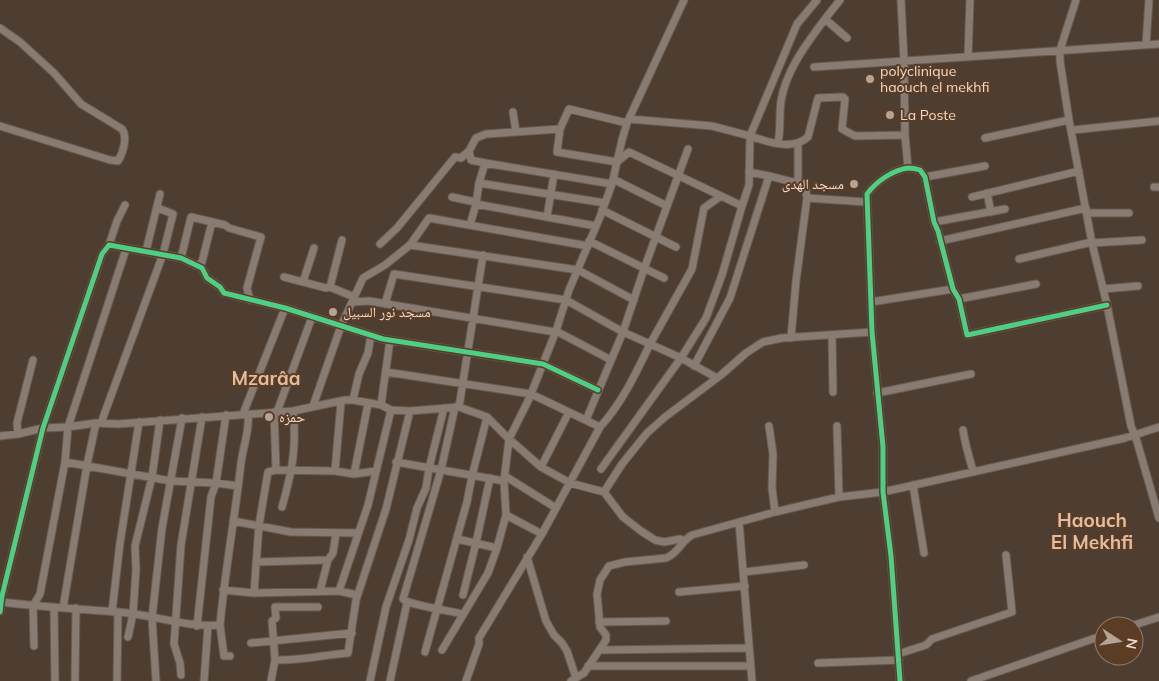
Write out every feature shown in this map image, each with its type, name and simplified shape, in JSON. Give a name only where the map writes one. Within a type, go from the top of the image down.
[{"type":"street","points":[[442,650],[488,573],[506,515],[505,479],[509,439],[531,394],[605,203],[628,121],[684,0]]},
{"type":"street","points":[[601,469],[681,358],[706,318],[722,275],[749,185],[750,136],[797,24],[817,0]]},
{"type":"street","points":[[778,143],[781,99],[788,78],[797,59],[840,0]]},
{"type":"street","points":[[901,0],[905,135],[908,168]]},
{"type":"street","points":[[968,57],[970,0]]},
{"type":"street","points":[[1076,0],[1060,50],[1070,120],[1092,242],[1107,305],[1131,426],[1159,518]]},
{"type":"street","points":[[1146,45],[1149,0]]},
{"type":"street","points":[[825,19],[847,38]]},
{"type":"street","points":[[0,28],[20,42],[54,73],[81,104],[122,128],[125,132],[125,139],[118,161],[0,126]]},
{"type":"street","points":[[814,67],[1159,44]]},
{"type":"street","points":[[742,206],[678,175],[658,168],[628,152],[616,162],[556,152],[560,130],[569,109],[628,121],[712,126],[774,144],[798,144],[808,138],[818,98],[844,98],[842,129],[852,136],[905,135]]},
{"type":"street","points":[[513,112],[516,132]]},
{"type":"street","points":[[985,138],[1070,120]]},
{"type":"street","points":[[1073,130],[1159,121]]},
{"type":"street","points":[[380,244],[397,228],[455,157],[461,158],[469,151],[476,138],[486,134],[560,130]]},
{"type":"street","points":[[798,144],[798,183]]},
{"type":"street","points":[[586,420],[610,360],[624,332],[644,268],[688,149]]},
{"type":"street","points":[[469,151],[471,160],[485,163],[612,181],[667,206]]},
{"type":"street","points":[[470,225],[485,163]]},
{"type":"street","points":[[925,177],[985,166]]},
{"type":"street","points":[[900,681],[891,556],[884,492],[883,447],[872,332],[867,194],[873,185],[888,175],[908,168],[920,170],[925,177],[934,222],[953,289],[959,299],[967,335],[1107,305]]},
{"type":"street","points":[[972,197],[1079,171]]},
{"type":"street","points":[[750,172],[805,186],[807,198],[796,280],[791,338]]},
{"type":"street","points":[[547,217],[554,174]]},
{"type":"street","points":[[694,366],[730,298],[769,176]]},
{"type":"street","points":[[479,183],[605,203]]},
{"type":"street","points":[[987,193],[991,212]]},
{"type":"street","points":[[146,251],[160,194]]},
{"type":"street","points":[[466,681],[479,644],[479,638],[542,534],[600,427],[610,417],[628,389],[650,344],[692,269],[704,208],[721,196]]},
{"type":"street","points":[[452,197],[596,226]]},
{"type":"street","points":[[807,198],[866,202]]},
{"type":"street","points":[[0,612],[4,587],[43,428],[102,254],[109,245],[125,205]]},
{"type":"street","points":[[63,608],[87,465],[99,423],[163,254],[173,214],[158,208]]},
{"type":"street","points":[[934,222],[1005,209]]},
{"type":"street","points":[[602,210],[676,248]]},
{"type":"street","points":[[940,242],[1086,211],[1129,213]]},
{"type":"street","points":[[181,258],[191,216],[261,237],[247,288],[250,300]]},
{"type":"street","points":[[313,406],[340,326],[363,278],[386,265],[410,245],[429,218],[588,244],[664,278]]},
{"type":"street","points":[[199,265],[202,262],[212,222]]},
{"type":"street","points":[[330,287],[342,240]]},
{"type":"street","points":[[1019,258],[1092,242],[1142,240]]},
{"type":"street","points":[[109,245],[163,254],[199,265],[208,278],[220,287],[224,293],[285,308],[390,340],[543,364],[598,390]]},
{"type":"street","points":[[410,245],[578,270],[634,300]]},
{"type":"street","points":[[303,282],[314,248]]},
{"type":"street","points":[[34,646],[34,606],[40,594],[64,462],[68,428],[126,249]]},
{"type":"street","points":[[463,614],[436,607],[407,603],[403,599],[441,470],[463,384],[483,255]]},
{"type":"street","points":[[401,275],[408,269]]},
{"type":"street","points":[[385,304],[394,274],[566,300],[624,332],[681,358],[717,378]]},
{"type":"street","points":[[284,278],[326,288],[330,287],[353,299],[555,332],[610,360]]},
{"type":"street","points":[[959,299],[1036,284]]},
{"type":"street","points":[[1103,289],[1138,286]]},
{"type":"street","points":[[871,302],[953,289]]},
{"type":"street","points":[[230,656],[224,656],[220,625],[232,521],[242,454],[249,425],[245,414],[285,308]]},
{"type":"street","points":[[276,468],[275,412],[312,317]]},
{"type":"street","points":[[604,492],[622,464],[647,433],[746,353],[763,342],[872,332]]},
{"type":"street","points":[[353,400],[359,374],[368,353],[371,335]]},
{"type":"street","points":[[832,335],[833,392]]},
{"type":"street","points":[[381,405],[390,340]]},
{"type":"street","points":[[18,434],[17,423],[33,360]]},
{"type":"street","points":[[386,372],[531,394],[600,427]]},
{"type":"street","points":[[877,393],[971,374]]},
{"type":"street","points":[[0,436],[43,428],[68,428],[99,423],[294,411],[353,400],[381,405],[391,410],[410,411],[457,407],[488,417],[509,439],[541,467],[570,483],[604,492],[623,517],[655,540],[664,542],[683,540]]},
{"type":"street","points":[[335,472],[341,402]]},
{"type":"street","points":[[354,474],[368,404]]},
{"type":"street","points":[[370,681],[386,607],[409,540],[417,508],[426,488],[444,408]]},
{"type":"street","points":[[339,591],[368,505],[391,410]]},
{"type":"street","points":[[282,507],[292,471],[296,435],[294,411]]},
{"type":"street","points":[[275,660],[296,660],[348,654],[357,595],[386,509],[410,411]]},
{"type":"street","points":[[541,467],[569,412]]},
{"type":"street","points":[[197,626],[211,497],[216,483],[226,415]]},
{"type":"street","points":[[181,675],[180,663],[174,644],[181,545],[202,417]]},
{"type":"street","points":[[425,652],[436,607],[457,540],[488,417]]},
{"type":"street","points":[[156,681],[152,618],[162,528],[182,418]]},
{"type":"street","points":[[128,637],[133,614],[136,570],[135,546],[152,477],[160,420]]},
{"type":"street","points":[[116,681],[115,612],[120,543],[139,422]]},
{"type":"street","points":[[769,426],[773,454],[772,488],[774,512]]},
{"type":"street","points":[[837,426],[840,497]]},
{"type":"street","points":[[527,557],[546,621],[567,651],[573,680],[584,673],[606,640],[606,635],[600,628],[597,594],[600,580],[609,566],[625,562],[666,558],[672,556],[683,540],[692,535],[774,512],[840,497],[884,492],[1159,427]]},
{"type":"street","points":[[963,430],[966,452],[972,471]]},
{"type":"street","points":[[64,462],[171,481],[238,486]]},
{"type":"street","points":[[396,462],[472,476],[505,479],[556,508]]},
{"type":"street","points":[[254,592],[259,525],[268,472],[276,468],[292,471],[354,474],[376,472]]},
{"type":"street","points":[[463,595],[490,478]]},
{"type":"street","points":[[913,485],[924,553]]},
{"type":"street","points":[[506,515],[542,534]]},
{"type":"street","points":[[232,521],[291,532],[357,533]]},
{"type":"street","points":[[739,522],[752,681]]},
{"type":"street","points":[[320,591],[328,560],[334,553],[336,533]]},
{"type":"street","points":[[457,540],[497,548]]},
{"type":"street","points":[[818,663],[898,657],[926,644],[932,639],[1012,612],[1006,555]]},
{"type":"street","points":[[256,562],[328,560]]},
{"type":"street","points":[[744,572],[804,565]]},
{"type":"street","points":[[680,592],[745,586]]},
{"type":"street","points":[[223,590],[254,592],[339,591],[357,595]]},
{"type":"street","points":[[2,602],[133,614],[197,626],[220,625]]},
{"type":"street","points":[[390,681],[407,603]]},
{"type":"street","points":[[54,607],[55,681]]},
{"type":"street","points":[[271,681],[275,660],[272,621],[276,618],[276,607],[318,607]]},
{"type":"street","points":[[75,681],[76,608]]},
{"type":"street","points":[[1144,621],[1159,616]]},
{"type":"street","points":[[599,622],[666,621]]},
{"type":"street","points":[[204,681],[208,626]]},
{"type":"street","points":[[251,643],[352,633]]},
{"type":"street","points":[[971,681],[1094,638]]},
{"type":"street","points":[[601,650],[749,648]]},
{"type":"street","points":[[588,666],[751,666]]},
{"type":"cycle path","points":[[900,681],[891,556],[883,492],[883,447],[872,332],[867,194],[885,177],[902,169],[920,170],[925,177],[934,222],[953,289],[959,299],[967,335],[1107,305]]},
{"type":"cycle path","points":[[0,612],[2,596],[43,428],[102,254],[109,245],[181,258],[202,268],[207,278],[220,287],[224,293],[285,308],[383,339],[543,364],[598,390]]},
{"type":"place","name":"polyclinique haouch el mekhfi","points":[[870,79]]},
{"type":"place","name":"La Poste","points":[[890,115]]},
{"type":"place","name":"مسجد الهدى","points":[[854,184]]},
{"type":"place","name":"مسجد نور السبيل","points":[[333,312]]},
{"type":"place","name":"حمزه","points":[[269,417]]},
{"type":"district","name":"Mzarâa","points":[[266,378]]},
{"type":"district","name":"Haouch El Mekhfi","points":[[1092,531]]}]
